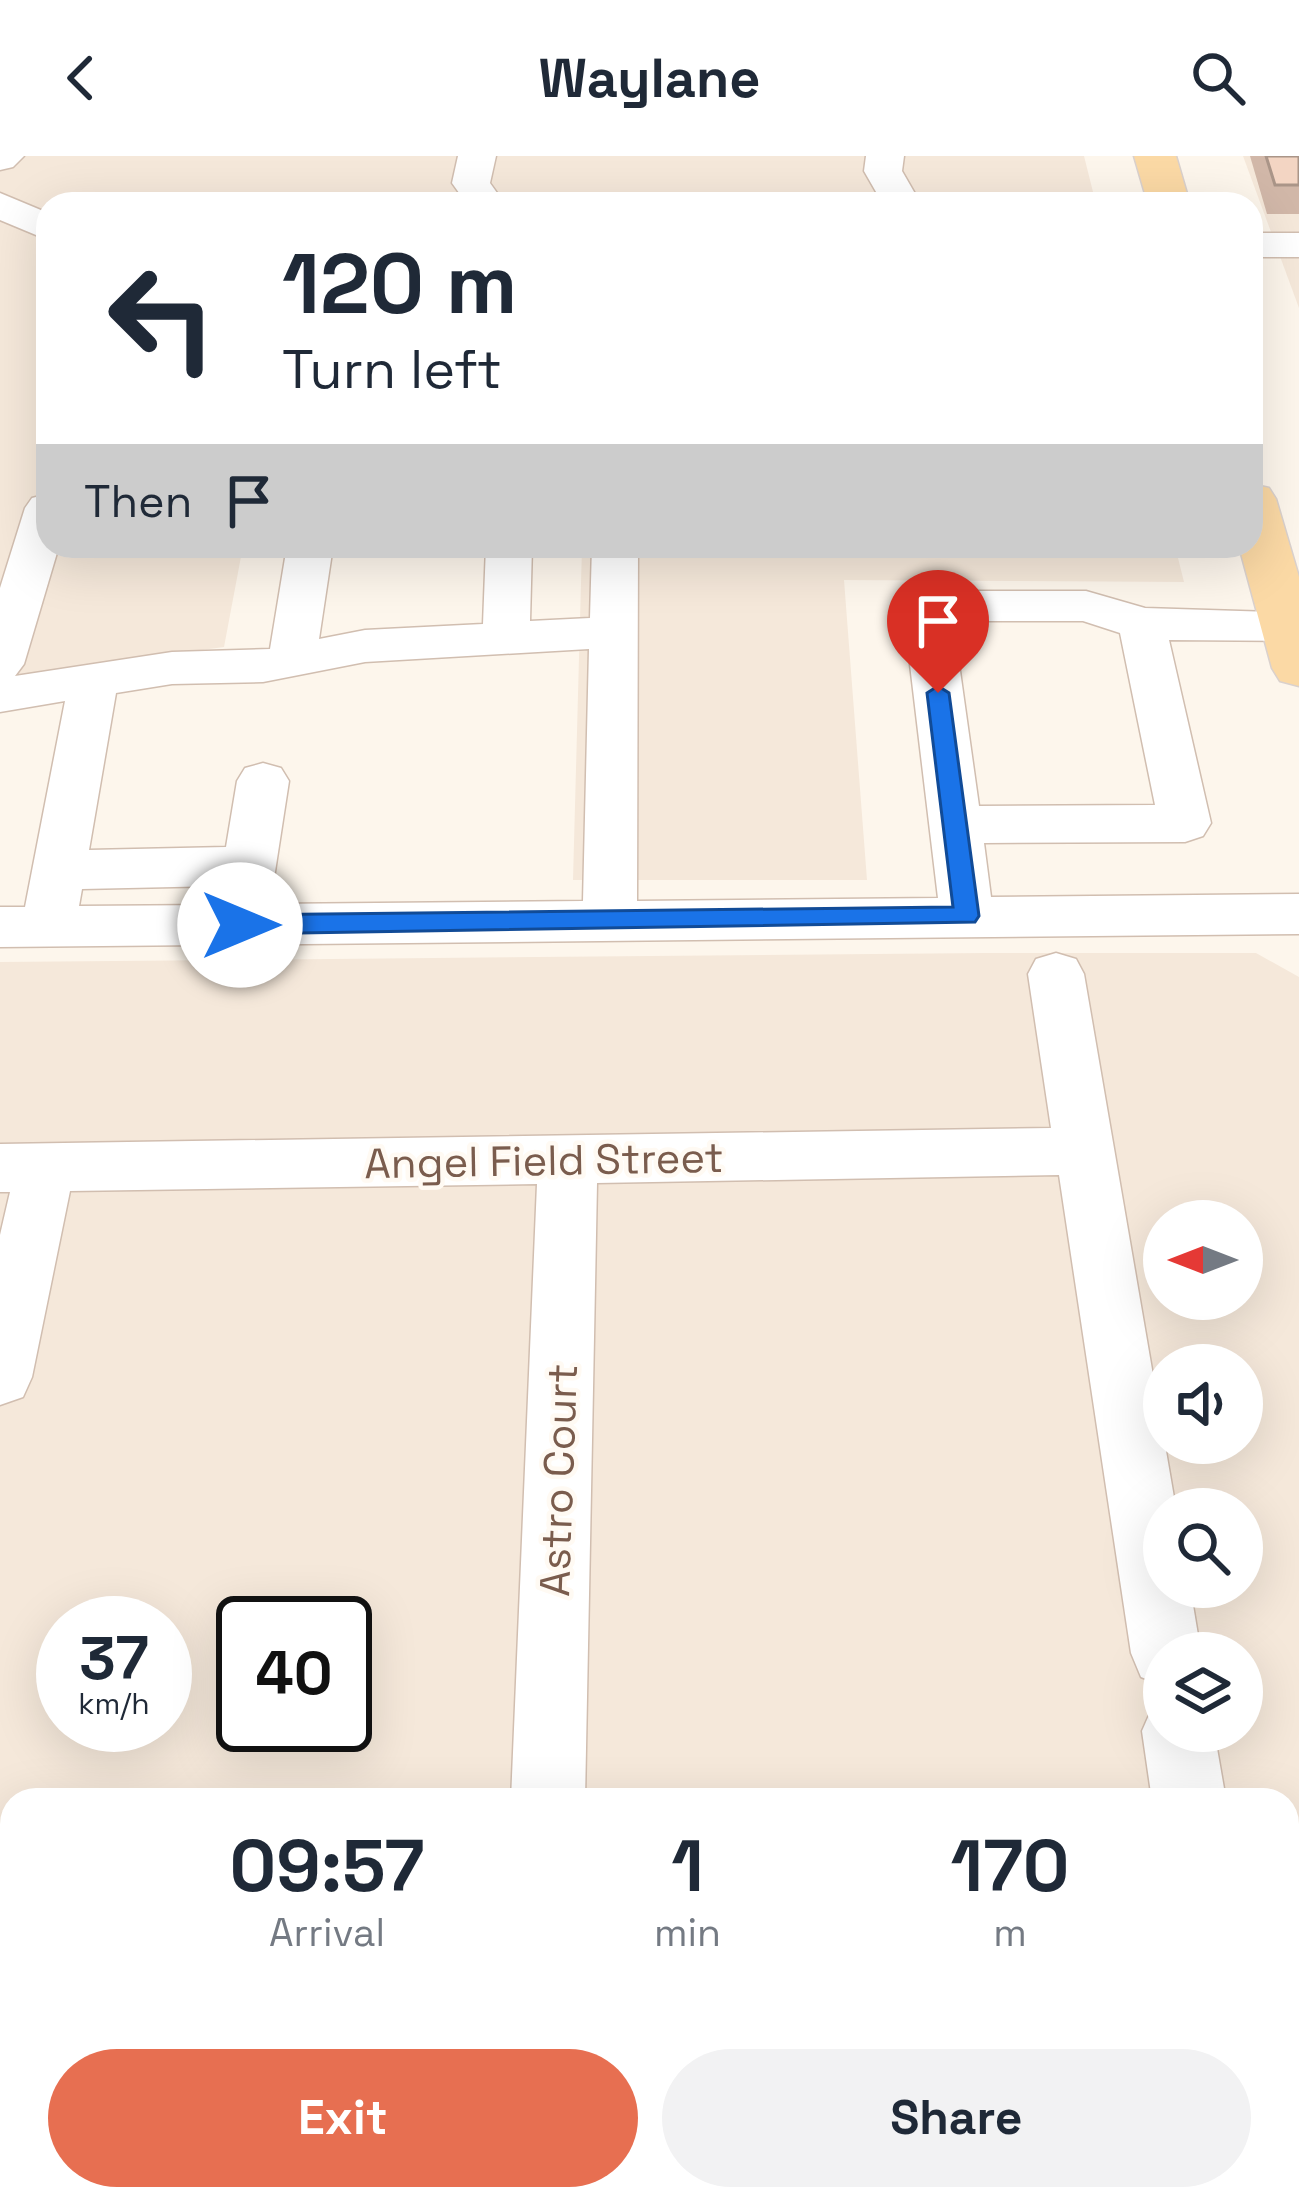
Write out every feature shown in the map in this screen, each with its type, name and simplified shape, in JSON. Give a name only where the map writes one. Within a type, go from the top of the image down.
[{"type":"main road","points":[[1155,156],[1166,192]]},
{"type":"main road","points":[[1263,541],[1293,647]]},
{"type":"street","points":[[477,156],[471,183],[477,192]]},
{"type":"street","points":[[885,156],[883,171],[895,192]]},
{"type":"street","points":[[0,205],[36,222]]},
{"type":"street","points":[[1263,245],[1299,245]]},
{"type":"street","points":[[0,664],[36,547]]},
{"type":"street","points":[[292,660],[308,558]]},
{"type":"street","points":[[506,638],[509,558]]},
{"type":"street","points":[[610,921],[615,558]]},
{"type":"street","points":[[967,916],[927,606],[1086,606],[1142,624],[1293,647]]},
{"type":"street","points":[[954,825],[1185,823],[1142,624]]},
{"type":"street","points":[[0,695],[172,668],[292,660],[365,646],[613,632]]},
{"type":"street","points":[[24,927],[58,870],[94,680]]},
{"type":"street","points":[[240,925],[262,781]]},
{"type":"street","points":[[58,870],[249,866]]},
{"type":"street","points":[[24,927],[1299,914]]},
{"type":"street","points":[[1056,974],[1163,1632]]},
{"type":"street","name":"Angel Field Street","points":[[22,1168],[1088,1151]]},
{"type":"street","name":"Astro Court","points":[[548,1788],[568,1160]]},
{"type":"street","points":[[0,1377],[22,1168]]},
{"type":"street","points":[[1181,1752],[1187,1788]]},
{"type":"shaded area","points":[[0,156],[1084,156],[1093,192],[36,192],[36,558],[241,558],[224,647],[0,677]]},
{"type":"shaded area","points":[[1243,156],[1299,156],[1299,308],[1263,210],[1263,192],[1256,192]]},
{"type":"shaded area","points":[[582,558],[1178,558],[1184,582],[844,580],[867,880],[573,880]]},
{"type":"shaded area","points":[[1256,953],[1299,977],[1299,1788],[0,1788],[0,962]]},
{"type":"building","points":[[1266,156],[1299,156],[1299,185],[1275,185]]},
{"type":"route","points":[[240,925],[967,916],[938,693]]}]
